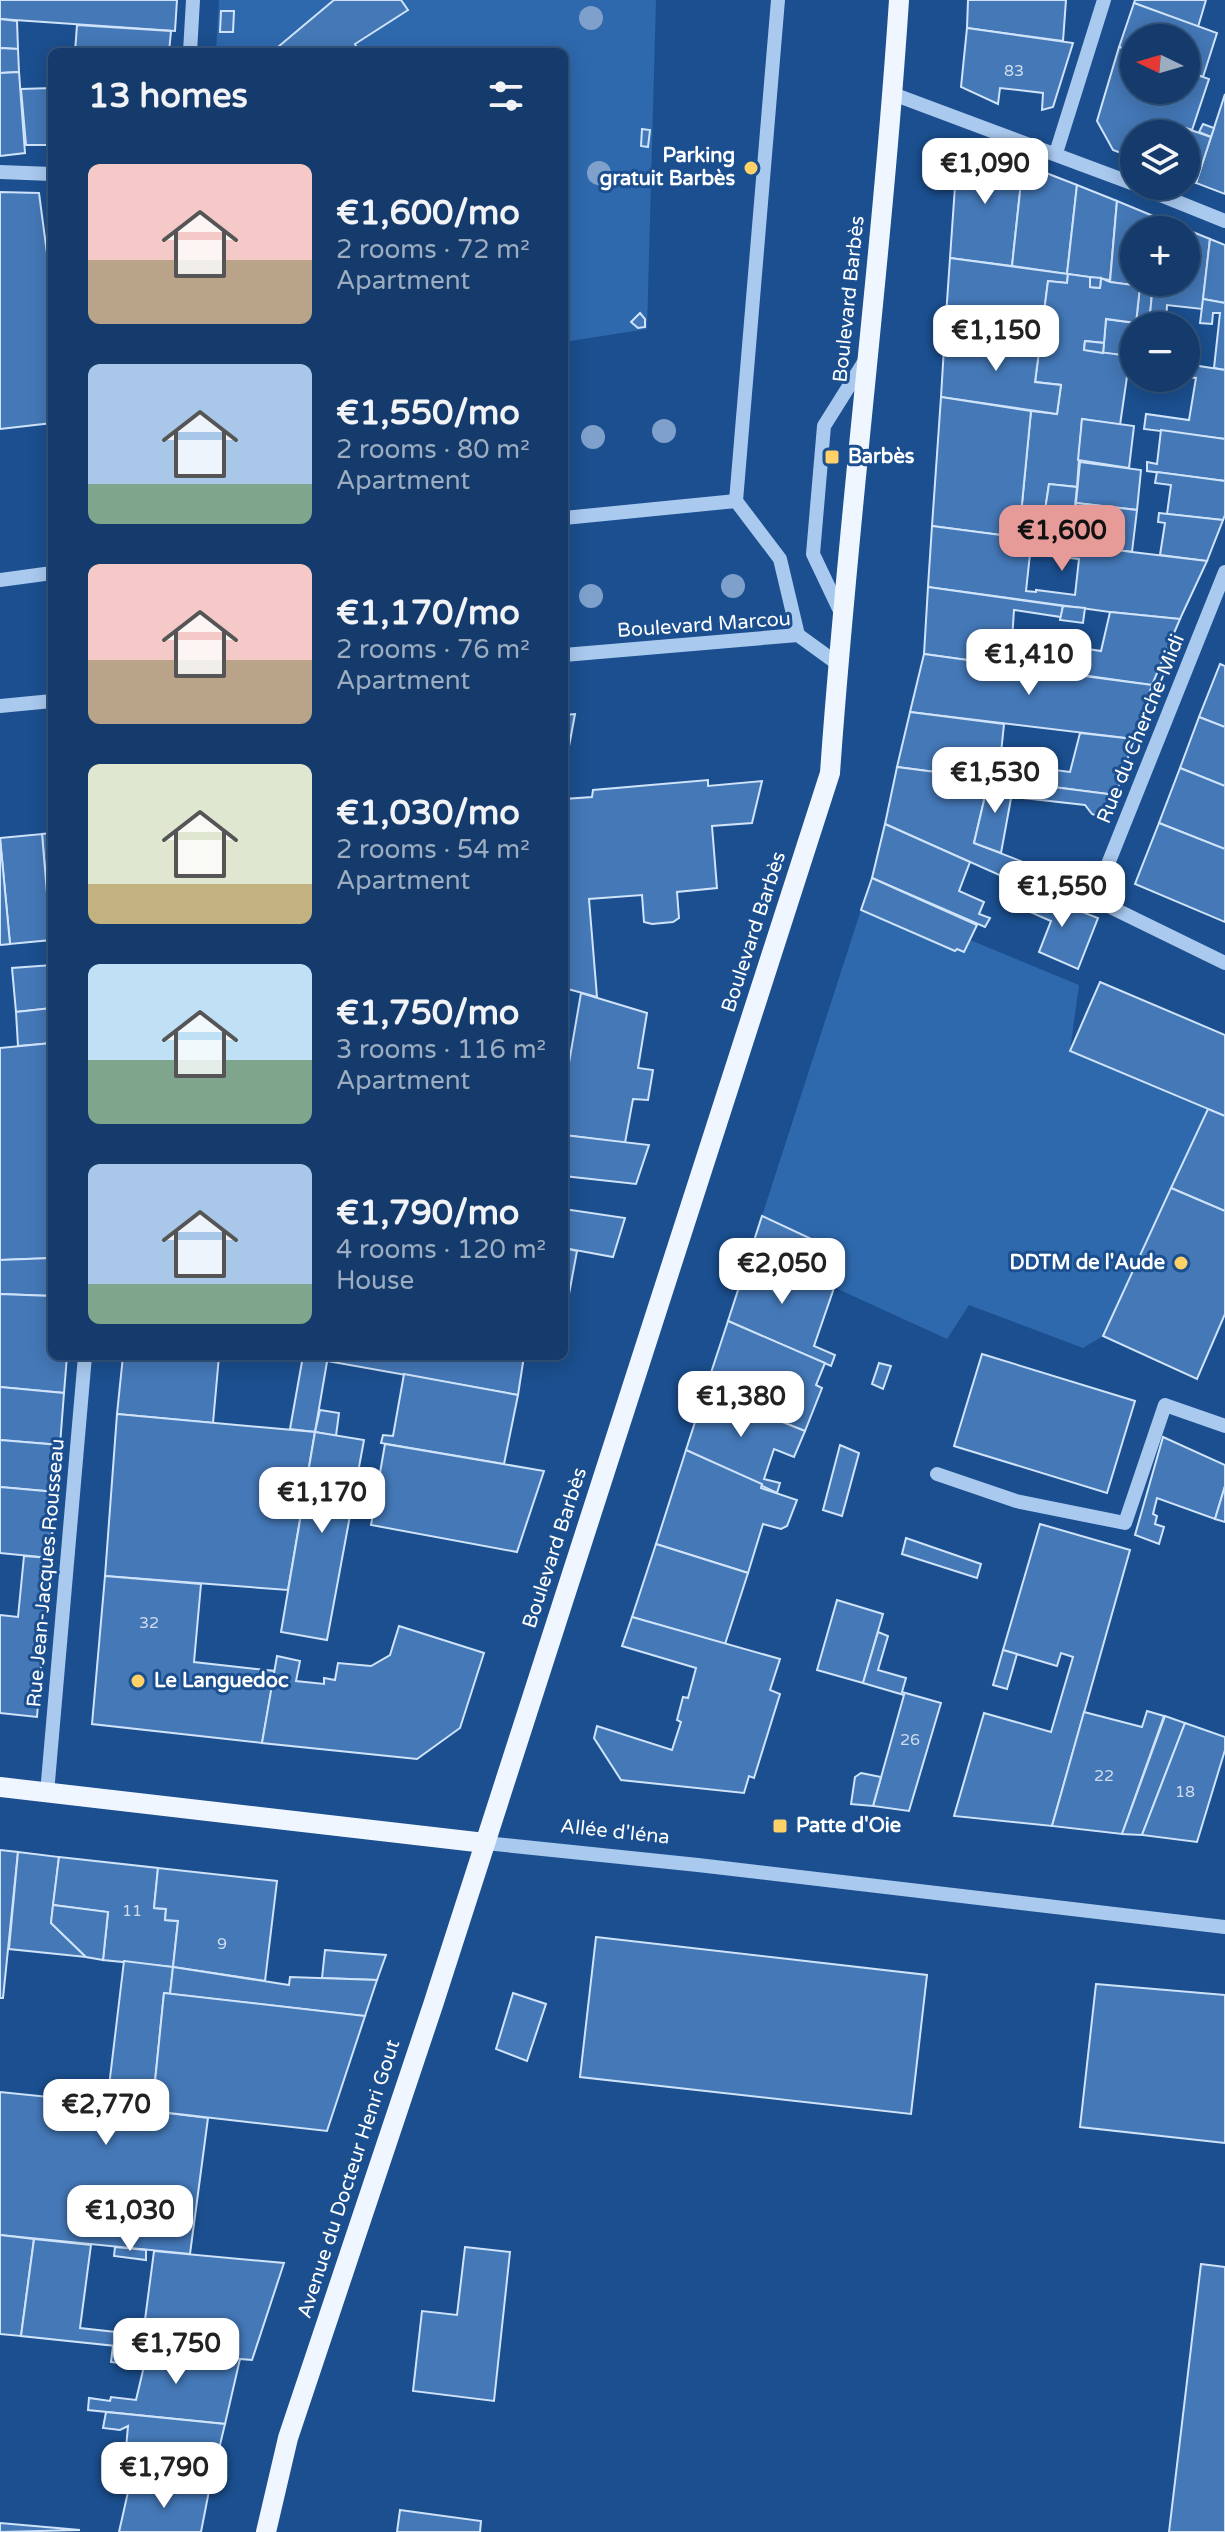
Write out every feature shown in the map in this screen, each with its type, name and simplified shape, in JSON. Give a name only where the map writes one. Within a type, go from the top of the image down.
[{"type":"main road","name":"Boulevard Barbès","points":[[485,1843],[830,773],[899,0]]},
{"type":"main road","name":"Allée d'Iéna","points":[[0,1787],[485,1843]]},
{"type":"main road","name":"Avenue du Docteur Henri Gout","points":[[266,2532],[288,2438],[485,1843]]},
{"type":"street","points":[[190,48],[193,0]]},
{"type":"street","points":[[778,0],[736,501],[780,559],[798,635]]},
{"type":"street","points":[[1056,153],[1104,0]]},
{"type":"street","points":[[893,94],[1120,179]]},
{"type":"street","points":[[0,172],[48,174]]},
{"type":"street","points":[[1173,200],[1225,221]]},
{"type":"street","points":[[842,616],[813,554],[824,426],[867,357]]},
{"type":"street","points":[[568,518],[736,501]]},
{"type":"street","name":"Rue du Cherche-Midi","points":[[1225,572],[1094,899],[1225,963]]},
{"type":"street","points":[[0,580],[48,574]]},
{"type":"street","name":"Boulevard Marcou","points":[[568,655],[798,635],[838,664]]},
{"type":"street","points":[[0,706],[48,701]]},
{"type":"street","name":"Rue Jean-Jacques Rousseau","points":[[47,1793],[85,1360]]},
{"type":"street","points":[[937,1474],[1016,1501],[1125,1523],[1165,1405],[1225,1426]]},
{"type":"street","name":"Allée d'Iéna","points":[[485,1843],[1225,1927]]},
{"type":"shaded area","points":[[219,0],[656,0],[647,329],[568,341],[568,48],[216,48]]},
{"type":"shaded area","points":[[861,910],[954,951],[964,952],[970,940],[1079,985],[1070,1051],[1208,1109],[1103,1336],[1083,1348],[969,1305],[947,1339],[807,1275],[820,1243],[762,1216]]},
{"type":"building","points":[[0,0],[177,0],[175,31],[0,19]]},
{"type":"building","points":[[334,0],[401,0],[408,10],[355,44],[357,48],[277,48]]},
{"type":"building","points":[[968,0],[1066,0],[1063,41],[967,28]]},
{"type":"building","points":[[1135,0],[1206,0],[1199,24],[1190,24],[1134,3]]},
{"type":"building","points":[[1134,3],[1192,24],[1127,24]]},
{"type":"building","points":[[221,11],[234,11],[233,32],[220,32]]},
{"type":"building","points":[[0,19],[17,21],[18,49],[0,48]]},
{"type":"building","points":[[77,25],[171,31],[169,48],[75,48]]},
{"type":"building","points":[[1200,27],[1217,33],[1203,77],[1200,76]]},
{"type":"building","points":[[967,28],[1073,43],[1053,107],[1042,110],[1043,93],[1000,88],[998,104],[961,87]]},
{"type":"building","points":[[1119,47],[1120,104],[1200,104],[1200,76],[1209,79],[1195,120],[1120,120],[1120,153],[1113,150],[1097,121]]},
{"type":"building","points":[[0,48],[18,49],[19,72],[0,73]]},
{"type":"building","points":[[19,72],[25,153],[0,156],[0,73]]},
{"type":"building","points":[[48,88],[48,145],[26,145],[21,89]]},
{"type":"building","points":[[1225,94],[1225,194],[1200,185],[1200,171]]},
{"type":"building","points":[[1203,124],[1214,128],[1211,137],[1200,130]]},
{"type":"building","points":[[642,129],[650,130],[648,147],[641,146]]},
{"type":"building","points":[[1200,133],[1211,137],[1200,171]]},
{"type":"building","points":[[962,140],[1023,164],[1012,266],[950,258],[958,143]]},
{"type":"building","points":[[1023,164],[1077,185],[1067,274],[1012,266]]},
{"type":"building","points":[[1077,185],[1117,201],[1110,280],[1067,274]]},
{"type":"building","points":[[0,192],[39,193],[48,261],[48,423],[0,429]]},
{"type":"building","points":[[1117,201],[1153,216],[1120,216],[1120,283],[1110,282]]},
{"type":"building","points":[[1200,235],[1210,239],[1202,309],[1167,305],[1167,312],[1150,312],[1152,296],[1200,296]]},
{"type":"building","points":[[1210,239],[1225,245],[1225,303],[1203,299]]},
{"type":"building","points":[[950,258],[1068,274],[1067,283],[1048,281],[1040,344],[945,331]]},
{"type":"building","points":[[1068,274],[1090,277],[1090,287],[1100,288],[1101,278],[1120,283],[1120,296],[1139,296],[1137,312],[1120,312],[1120,321],[1106,319],[1104,343],[1085,341],[1084,350],[1120,355],[1120,392],[1125,392],[1120,425],[1082,419],[1077,487],[1049,484],[1044,517],[1021,514],[1031,411],[1057,414],[1061,385],[1035,382],[1048,281],[1067,283]]},
{"type":"building","points":[[1090,277],[1101,278],[1100,288],[1090,287]]},
{"type":"building","points":[[1139,296],[1152,296],[1150,312],[1137,312]]},
{"type":"building","points":[[1203,299],[1225,303],[1225,370],[1214,368],[1220,313],[1213,313],[1212,324],[1200,323]]},
{"type":"building","points":[[640,313],[645,319],[645,327],[638,328],[631,322]]},
{"type":"building","points":[[1106,319],[1120,321],[1120,355],[1103,353]]},
{"type":"building","points":[[945,331],[1040,344],[1035,382],[1061,385],[1057,414],[941,397]]},
{"type":"building","points":[[1085,341],[1104,343],[1103,353],[1084,350]]},
{"type":"building","points":[[1200,366],[1225,370],[1225,439],[1144,429],[1146,414],[1189,420],[1194,392],[1200,392]]},
{"type":"building","points":[[941,397],[1031,411],[1021,514],[1044,517],[1049,484],[1077,487],[1071,544],[932,526]]},
{"type":"building","points":[[1082,419],[1134,426],[1129,468],[1078,460]]},
{"type":"building","points":[[1161,430],[1225,439],[1225,481],[1147,471],[1147,462],[1157,464]]},
{"type":"building","points":[[1080,462],[1141,470],[1137,510],[1076,503]]},
{"type":"building","points":[[1157,472],[1225,481],[1223,520],[1167,514],[1171,485],[1155,483]]},
{"type":"building","points":[[1076,503],[1137,510],[1132,552],[1071,544]]},
{"type":"building","points":[[1159,513],[1223,520],[1207,561],[1160,555],[1165,523],[1158,522]]},
{"type":"building","points":[[932,526],[1207,561],[1180,619],[928,587]],"holes":[[[1030,554],[1079,559],[1075,595],[1026,591]]]},
{"type":"building","points":[[928,587],[1063,606],[1061,617],[1014,610],[1011,656],[1027,658],[1029,641],[1050,644],[1046,671],[924,654]]},
{"type":"building","points":[[1063,606],[1085,608],[1083,623],[1060,620]]},
{"type":"building","points":[[1110,612],[1180,619],[1152,685],[1053,671],[1056,644],[1101,651]]},
{"type":"building","points":[[924,654],[1152,685],[1134,739],[910,712]]},
{"type":"building","points":[[1220,664],[1225,666],[1225,727],[1199,717]]},
{"type":"building","points":[[910,712],[1004,724],[1000,763],[1014,760],[1039,764],[1039,768],[1070,772],[1080,733],[1134,739],[1116,795],[897,767]]},
{"type":"building","points":[[575,714],[568,752],[568,715]]},
{"type":"building","points":[[1199,717],[1225,727],[1225,786],[1180,768]]},
{"type":"building","points":[[897,767],[989,779],[974,843],[1075,882],[1079,872],[1089,874],[1077,911],[1003,881],[1004,877],[885,824]]},
{"type":"building","points":[[1180,768],[1225,786],[1225,849],[1159,823]]},
{"type":"building","points":[[989,779],[1014,782],[1001,853],[974,843]]},
{"type":"building","points":[[708,780],[708,786],[762,781],[752,823],[712,826],[717,888],[677,892],[679,918],[673,922],[644,922],[642,895],[589,899],[597,997],[568,989],[568,799],[592,797],[593,790]]},
{"type":"building","points":[[1014,782],[1116,795],[1107,820],[1092,814],[1085,805],[1013,797]]},
{"type":"building","points":[[1159,823],[1225,849],[1225,922],[1135,884]]},
{"type":"building","points":[[885,824],[970,862],[959,891],[984,902],[979,914],[990,918],[985,927],[872,878]]},
{"type":"building","points":[[48,833],[48,905],[42,834]]},
{"type":"building","points":[[42,834],[48,940],[10,944],[0,838]]},
{"type":"building","points":[[0,838],[10,944],[0,945]]},
{"type":"building","points":[[872,878],[977,925],[964,952],[955,951],[861,910]]},
{"type":"building","points":[[1028,891],[1098,918],[1078,969],[1039,952],[1051,921],[1021,908]]},
{"type":"building","points":[[48,965],[48,1008],[16,1012],[12,968]]},
{"type":"building","points":[[1100,982],[1225,1035],[1225,1116],[1070,1051]]},
{"type":"building","points":[[581,993],[647,1013],[638,1068],[653,1070],[648,1100],[633,1099],[625,1143],[568,1136],[568,1069]]},
{"type":"building","points":[[48,1008],[48,1043],[18,1046],[16,1012]]},
{"type":"building","points":[[48,1043],[48,1258],[0,1260],[0,1048]]},
{"type":"building","points":[[1208,1109],[1225,1116],[1225,1211],[1171,1188]]},
{"type":"building","points":[[568,1135],[649,1145],[636,1184],[568,1176]]},
{"type":"building","name":"DDTM de l'Aude","points":[[1171,1188],[1225,1211],[1225,1314],[1197,1379],[1103,1336]]},
{"type":"building","points":[[568,1210],[625,1218],[613,1257],[568,1249]]},
{"type":"building","points":[[762,1216],[820,1243],[807,1275],[751,1250]]},
{"type":"building","points":[[568,1249],[577,1251],[568,1299]]},
{"type":"building","points":[[751,1250],[834,1288],[814,1346],[835,1355],[831,1366],[728,1321]]},
{"type":"building","points":[[48,1258],[48,1296],[0,1294],[0,1260]]},
{"type":"building","points":[[0,1294],[48,1296],[48,1360],[67,1360],[64,1393],[0,1387]]},
{"type":"building","points":[[728,1321],[825,1363],[816,1385],[822,1388],[805,1431],[705,1391]]},
{"type":"building","points":[[982,1354],[1135,1401],[1107,1493],[954,1446]]},
{"type":"building","points":[[123,1360],[219,1360],[213,1423],[117,1414]]},
{"type":"building","points":[[302,1360],[327,1360],[315,1432],[290,1429]]},
{"type":"building","points":[[327,1360],[523,1360],[518,1395]]},
{"type":"building","points":[[879,1363],[891,1366],[883,1389],[872,1384]]},
{"type":"building","points":[[404,1374],[518,1395],[504,1464],[381,1443],[383,1435],[393,1436]]},
{"type":"building","points":[[0,1387],[64,1393],[60,1445],[0,1440]]},
{"type":"building","points":[[705,1391],[805,1431],[794,1457],[774,1449],[764,1479],[780,1483],[777,1493],[686,1450]]},
{"type":"building","points":[[320,1410],[339,1413],[336,1436],[315,1432]]},
{"type":"building","points":[[117,1414],[315,1432],[288,1590],[105,1576]]},
{"type":"building","points":[[315,1432],[364,1440],[327,1640],[281,1632]]},
{"type":"building","points":[[1163,1437],[1225,1465],[1225,1486],[1215,1519],[1157,1498],[1153,1514],[1157,1516],[1155,1524],[1164,1527],[1159,1544],[1135,1535]]},
{"type":"building","points":[[0,1440],[60,1445],[56,1492],[0,1487]]},
{"type":"building","points":[[385,1444],[544,1471],[517,1552],[371,1525]]},
{"type":"building","points":[[840,1445],[859,1453],[842,1516],[823,1510]]},
{"type":"building","points":[[686,1450],[762,1484],[761,1488],[797,1500],[787,1526],[781,1529],[763,1524],[748,1573],[656,1544]]},
{"type":"building","points":[[1225,1486],[1225,1522],[1215,1519]]},
{"type":"building","points":[[0,1487],[56,1492],[50,1558],[0,1553]]},
{"type":"building","points":[[1040,1524],[1130,1550],[1052,1826],[954,1816],[984,1713],[1051,1732],[1073,1657],[1061,1653],[1057,1666],[1003,1650]]},
{"type":"building","points":[[906,1538],[981,1564],[977,1578],[902,1554]]},
{"type":"building","points":[[656,1544],[748,1573],[725,1644],[632,1617]]},
{"type":"building","points":[[24,1556],[50,1558],[37,1717],[0,1713],[0,1615],[18,1617]]},
{"type":"building","points":[[105,1576],[201,1584],[194,1662],[275,1671],[262,1743],[92,1724]]},
{"type":"building","points":[[837,1600],[883,1614],[863,1683],[817,1670]]},
{"type":"building","points":[[632,1617],[780,1659],[770,1690],[780,1694],[754,1778],[749,1776],[744,1793],[621,1780],[594,1738],[597,1726],[672,1750],[681,1722],[677,1720],[683,1697],[688,1698],[696,1668],[622,1646]]},
{"type":"building","points":[[399,1626],[484,1653],[460,1728],[417,1759],[262,1743],[277,1656],[300,1661],[296,1681],[324,1684],[324,1678],[335,1680],[338,1663],[371,1666],[390,1655]]},
{"type":"building","points":[[878,1632],[888,1636],[878,1670],[906,1678],[902,1692],[941,1703],[909,1811],[873,1806],[904,1695],[863,1683]]},
{"type":"building","points":[[1003,1650],[1017,1654],[1007,1689],[993,1685]]},
{"type":"building","points":[[1147,1711],[1164,1716],[1122,1834],[1052,1826],[1084,1712],[1142,1727]]},
{"type":"building","points":[[1165,1716],[1185,1723],[1142,1835],[1122,1834]]},
{"type":"building","points":[[1185,1723],[1225,1737],[1225,1750],[1197,1842],[1142,1835]]},
{"type":"building","points":[[861,1773],[881,1777],[873,1806],[851,1804],[855,1777]]},
{"type":"building","points":[[0,1850],[18,1852],[3,1998],[0,1998]]},
{"type":"building","points":[[18,1852],[59,1857],[51,1923],[86,1957],[9,1949]]},
{"type":"building","points":[[59,1857],[158,1868],[154,1908],[166,1909],[165,1920],[178,1921],[173,1967],[103,1960],[108,1912],[53,1905]]},
{"type":"building","points":[[158,1868],[277,1881],[265,1981],[173,1967],[178,1921],[165,1920],[166,1909],[154,1908]]},
{"type":"building","points":[[53,1905],[108,1912],[103,1960],[86,1957],[51,1923]]},
{"type":"building","points":[[596,1937],[927,1975],[911,2114],[580,2077]]},
{"type":"building","points":[[325,1950],[386,1955],[377,1980],[322,1978]]},
{"type":"building","points":[[124,1961],[173,1967],[170,1994],[164,1993],[152,2111],[208,2118],[190,2254],[0,2235],[0,2092],[107,2103]]},
{"type":"building","points":[[173,1967],[289,1985],[290,1977],[377,1980],[365,2016],[170,1994]]},
{"type":"building","points":[[1096,1984],[1225,1995],[1225,2143],[1080,2127]]},
{"type":"building","points":[[164,1993],[365,2016],[327,2131],[152,2111]]},
{"type":"building","points":[[513,1993],[546,2004],[527,2061],[496,2049]]},
{"type":"building","points":[[0,2235],[34,2239],[21,2336],[0,2334]]},
{"type":"building","points":[[34,2239],[91,2245],[80,2328],[143,2335],[154,2251],[284,2263],[252,2360],[240,2359],[21,2336]]},
{"type":"building","points":[[115,2247],[146,2250],[146,2260],[114,2256]]},
{"type":"building","points":[[465,2247],[510,2252],[494,2401],[413,2391],[422,2311],[457,2315]]},
{"type":"building","points":[[1201,2264],[1225,2267],[1225,2532],[1169,2532]]},
{"type":"building","points":[[113,2346],[240,2359],[225,2424],[88,2410],[89,2398],[136,2400],[145,2362],[111,2362]]},
{"type":"building","points":[[106,2412],[225,2424],[209,2491],[123,2482],[128,2426],[120,2430],[103,2428]]},
{"type":"building","points":[[130,2483],[209,2491],[201,2532],[119,2532]]},
{"type":"building","points":[[400,2510],[481,2521],[480,2532],[397,2532]]},
{"type":"building","points":[[0,2523],[80,2530],[0,2532]]},
{"type":"place","name":"Parking gratuit Barbès","points":[[751,168]]},
{"type":"place","name":"Barbès","points":[[832,457]]},
{"type":"place","name":"DDTM de l'Aude","points":[[1181,1263]]},
{"type":"place","name":"Le Languedoc","points":[[138,1681]]},
{"type":"place","name":"Patte d'Oie","points":[[780,1826]]}]
